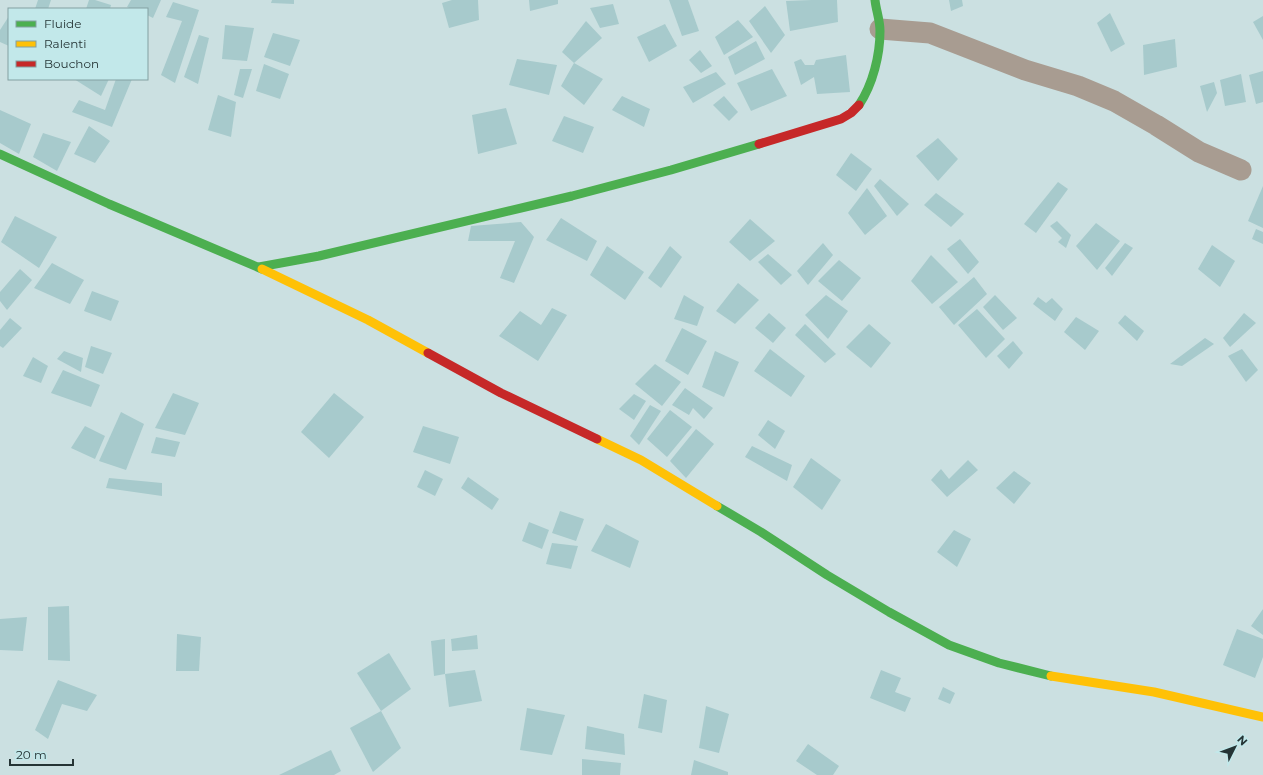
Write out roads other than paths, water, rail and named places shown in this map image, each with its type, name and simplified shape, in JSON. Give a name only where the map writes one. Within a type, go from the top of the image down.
[{"type":"street","points":[[259,267],[319,256],[572,196],[686,166],[841,119],[850,114],[860,104],[868,89],[879,50],[880,29],[875,0]]},
{"type":"street","points":[[880,29],[930,33],[1025,70],[1078,86],[1114,102],[1156,125],[1199,152],[1241,170]]},
{"type":"street","points":[[0,154],[109,204],[259,267],[368,320],[501,393],[641,460],[761,532],[839,582],[949,645],[999,663],[1050,676],[1154,692],[1263,717]]}]
